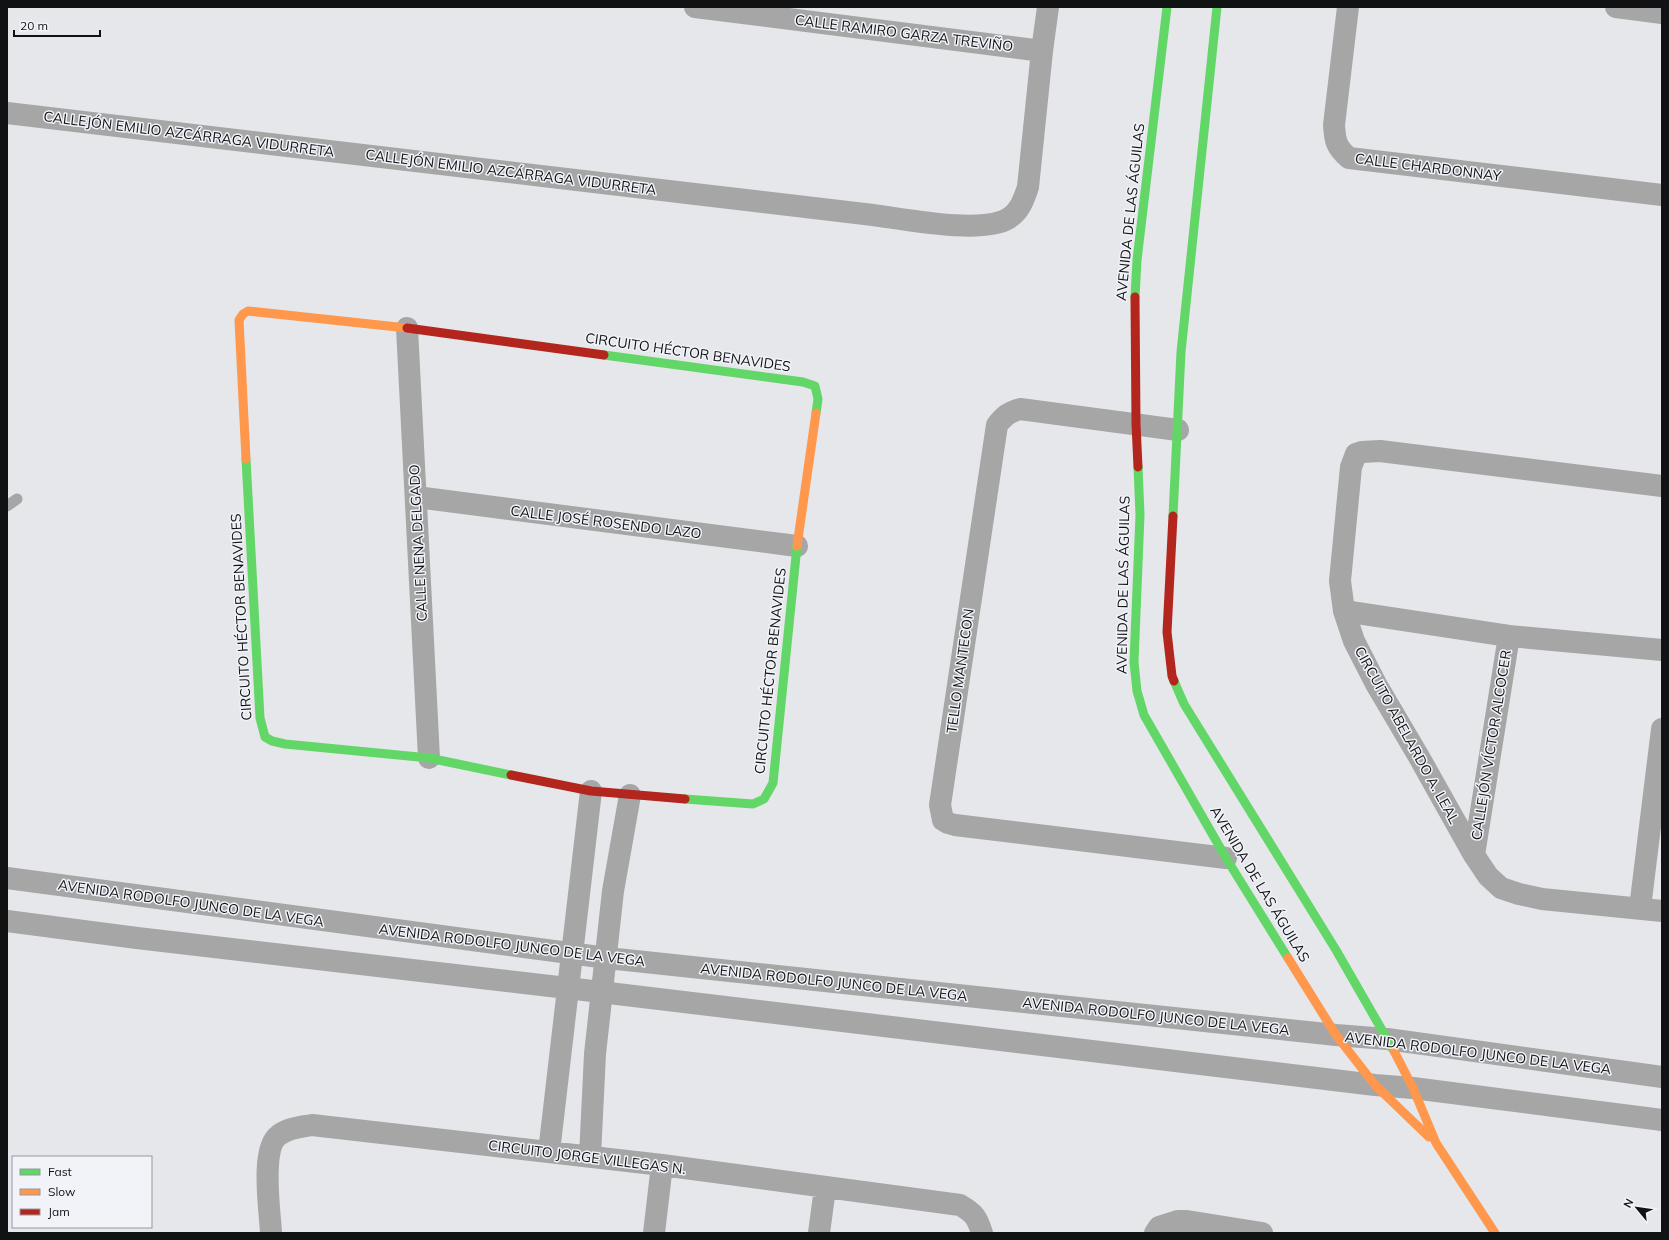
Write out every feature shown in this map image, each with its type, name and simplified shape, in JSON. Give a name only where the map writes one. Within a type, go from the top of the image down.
[{"type":"street","name":"CALLE RAMIRO GARZA TREVIÑO","points":[[695,7],[1042,51]]},
{"type":"street","points":[[1042,51],[1048,7]]},
{"type":"street","name":"AVENIDA DE LAS ÁGUILAS","points":[[1167,7],[1137,260],[1135,308],[1136,424],[1140,515],[1134,662],[1137,691],[1144,715],[1226,858],[1336,1035],[1374,1085],[1436,1143]]},
{"type":"street","name":"AVENIDA DE LAS ÁGUILAS","points":[[1217,7],[1185,301],[1181,352],[1167,632],[1172,676],[1184,704],[1336,950],[1387,1039],[1412,1088],[1436,1143],[1495,1233]]},
{"type":"street","name":"CALLE CHARDONNAY","points":[[1348,7],[1334,124],[1335,138],[1340,150],[1349,158],[1662,195]]},
{"type":"street","points":[[1616,7],[1662,12]]},
{"type":"street","name":"CALLEJÓN EMILIO AZCÁRRAGA VIDURRETA","points":[[7,113],[970,226],[987,224],[1008,218],[1020,206],[1028,187],[1042,51]]},
{"type":"street","name":"CIRCUITO HÉCTOR BENAVIDES","points":[[248,311],[254,311],[407,328],[810,383],[815,386],[818,399],[798,546],[773,783],[764,799],[753,804],[591,791],[429,758],[285,744],[272,741],[265,737],[260,718],[239,331],[240,320],[243,314],[248,311]]},
{"type":"street","name":"CALLE NENA DELGADO","points":[[407,328],[429,758]]},
{"type":"street","name":"TELLO MANTECON","points":[[1178,430],[1020,409],[1012,411],[1003,417],[997,425],[940,805],[943,820],[955,825],[1226,858]]},
{"type":"street","name":"CIRCUITO ABELARDO A. LEAL","points":[[1662,486],[1380,451],[1362,452],[1356,454],[1351,467],[1340,581],[1344,610],[1354,641],[1376,684],[1474,855],[1488,876],[1501,888],[1542,899],[1662,911]]},
{"type":"street","name":"CALLE JOSÉ ROSENDO LAZO","points":[[416,497],[798,546]]},
{"type":"street","points":[[1344,610],[1509,636],[1662,650]]},
{"type":"street","name":"CALLEJÓN VÍCTOR ALCOCER","points":[[1474,855],[1509,636]]},
{"type":"street","points":[[1640,908],[1662,729]]},
{"type":"street","points":[[549,1152],[591,791]]},
{"type":"street","points":[[590,1156],[595,1054],[607,958],[613,891],[630,795]]},
{"type":"street","name":"AVENIDA RODOLFO JUNCO DE LA VEGA","points":[[7,878],[607,958],[1336,1035],[1387,1039],[1662,1077]]},
{"type":"street","points":[[581,887],[613,891]]},
{"type":"street","points":[[7,921],[136,938],[568,988],[1374,1085],[1412,1088],[1662,1120]]},
{"type":"street","points":[[560,1051],[595,1054]]},
{"type":"street","name":"CIRCUITO JORGE VILLEGAS N.","points":[[271,1233],[267,1160],[271,1147],[278,1135],[296,1128],[312,1125],[590,1156],[960,1205],[973,1212],[982,1233]]},
{"type":"street","points":[[654,1233],[662,1165]]},
{"type":"street","points":[[819,1233],[825,1188]]},
{"type":"street","points":[[1155,1233],[1159,1226],[1182,1221],[1262,1233]]},
{"type":"lane","points":[[7,506],[17,499]]},
{"type":"traffic: fast","points":[[1135,297],[1137,260],[1167,7]]},
{"type":"traffic: fast","points":[[1173,516],[1181,352],[1217,7]]},
{"type":"traffic: fast","points":[[604,355],[803,382],[815,386],[818,399],[816,413]]},
{"type":"traffic: fast","points":[[246,459],[260,718],[265,737],[272,741],[285,744],[429,758],[511,775]]},
{"type":"traffic: fast","points":[[1138,467],[1140,515],[1134,662],[1137,691],[1144,715],[1226,858],[1288,958]]},
{"type":"traffic: fast","points":[[685,799],[753,804],[764,799],[773,783],[797,546]]},
{"type":"traffic: fast","points":[[1174,681],[1184,704],[1336,950],[1394,1051]]},
{"type":"traffic: slow","points":[[248,311],[407,328]]},
{"type":"traffic: slow","points":[[246,459],[239,320],[243,314],[248,311]]},
{"type":"traffic: slow","points":[[797,546],[816,413]]},
{"type":"traffic: slow","points":[[1288,958],[1336,1035],[1375,1085],[1429,1137]]},
{"type":"traffic: slow","points":[[1394,1051],[1413,1088],[1436,1143],[1495,1233]]},
{"type":"traffic: jam","points":[[1135,297],[1136,424],[1138,467]]},
{"type":"traffic: jam","points":[[407,328],[604,355]]},
{"type":"traffic: jam","points":[[1173,516],[1167,632],[1172,676],[1174,681]]},
{"type":"traffic: jam","points":[[511,775],[591,791],[685,799]]}]
